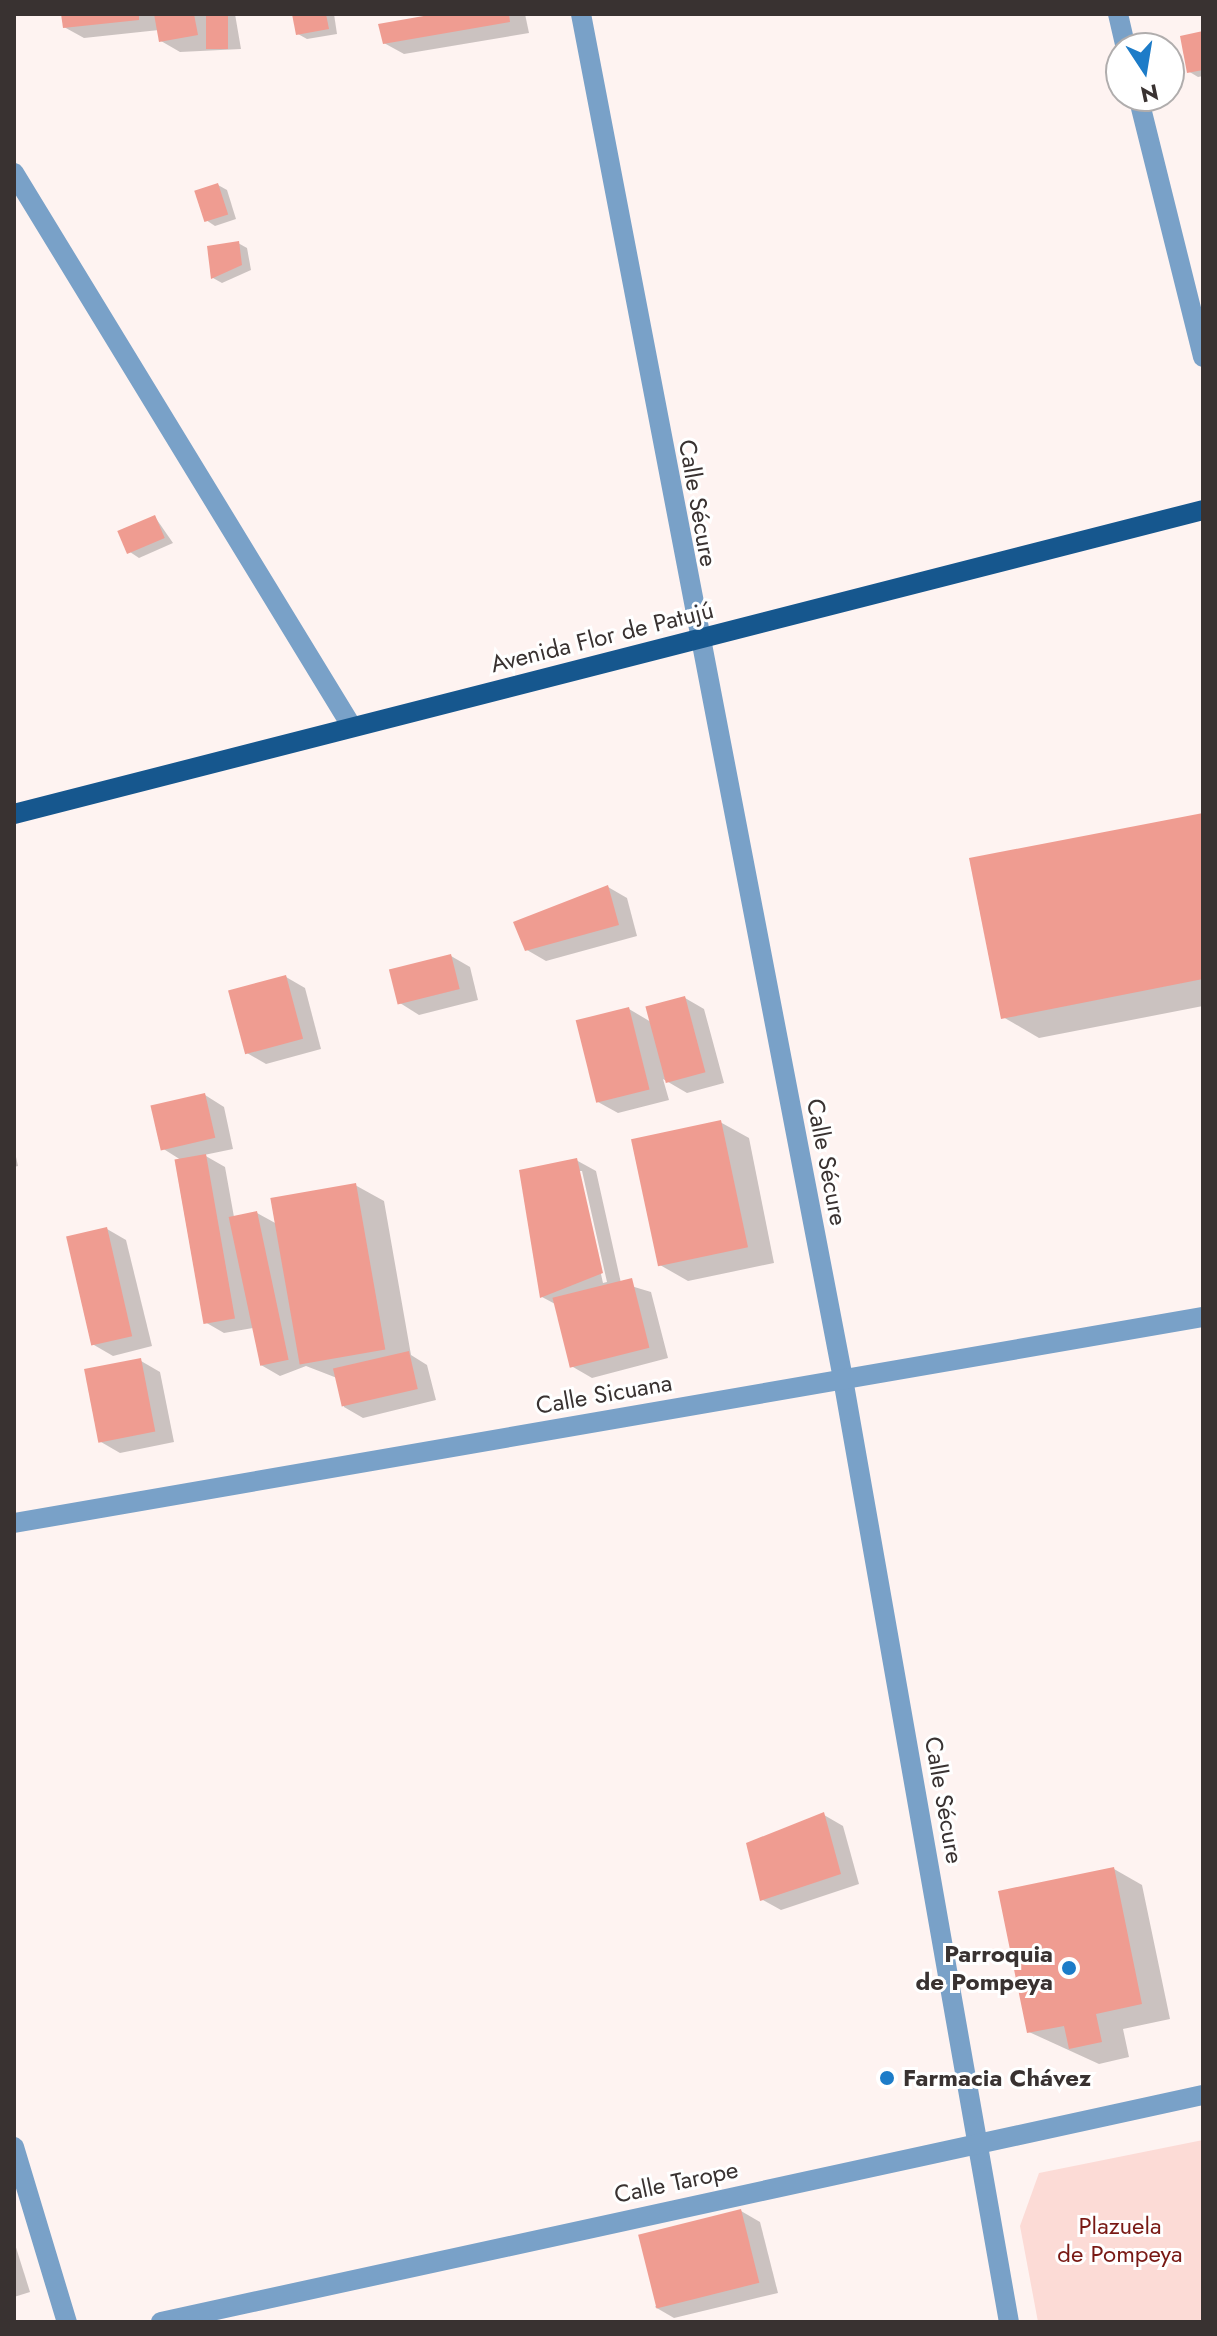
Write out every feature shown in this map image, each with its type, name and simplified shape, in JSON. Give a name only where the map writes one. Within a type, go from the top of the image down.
[{"type":"main road","name":"Avenida Flor de Patujú","points":[[14,814],[1203,510]]},
{"type":"street","name":"Calle Sécure","points":[[581,14],[696,639],[843,1379],[1009,2322]]},
{"type":"street","points":[[1142,112],[1203,357]]},
{"type":"street","points":[[14,173],[352,727]]},
{"type":"street","name":"Calle Sicuana","points":[[14,1523],[1203,1317]]},
{"type":"street","name":"Calle Tarope","points":[[161,2322],[1203,2095]]},
{"type":"street","points":[[14,2147],[67,2322]]},
{"type":"green space","name":"Plazuela de Pompeya","points":[[1203,2140],[1203,2322],[1038,2322],[1020,2226],[1039,2173]]},
{"type":"building","points":[[61,14],[139,14],[139,20],[63,28]]},
{"type":"building","points":[[154,14],[194,14],[198,35],[159,42]]},
{"type":"building","points":[[206,14],[228,14],[228,49],[206,49]]},
{"type":"building","points":[[292,14],[326,14],[329,29],[296,35]]},
{"type":"building","points":[[435,14],[509,14],[510,22],[383,44],[378,24]]},
{"type":"building","points":[[1203,31],[1203,70],[1187,73],[1185,35]]},
{"type":"building","points":[[218,183],[228,214],[204,222],[194,191]]},
{"type":"building","points":[[239,241],[242,265],[211,279],[207,246]]},
{"type":"building","points":[[155,515],[165,538],[127,554],[117,531]]},
{"type":"building","points":[[1203,813],[1203,979],[1001,1019],[969,858]]},
{"type":"building","points":[[608,885],[619,925],[525,951],[513,922]]},
{"type":"building","points":[[451,954],[460,989],[398,1004],[389,969]]},
{"type":"building","points":[[286,975],[303,1039],[245,1054],[228,991]]},
{"type":"building","points":[[685,996],[705,1072],[666,1083],[645,1007]]},
{"type":"building","points":[[629,1007],[650,1089],[596,1103],[576,1020]]},
{"type":"building","points":[[205,1093],[215,1138],[161,1150],[150,1106]]},
{"type":"building","points":[[721,1120],[748,1247],[658,1266],[631,1139]]},
{"type":"building","points":[[206,1154],[235,1318],[203,1324],[174,1160]]},
{"type":"building","points":[[577,1158],[603,1273],[540,1298],[519,1170]]},
{"type":"building","points":[[356,1183],[385,1349],[300,1365],[270,1198]]},
{"type":"building","points":[[257,1211],[289,1360],[260,1366],[229,1217]]},
{"type":"building","points":[[107,1227],[132,1336],[91,1346],[66,1236]]},
{"type":"building","points":[[632,1278],[649,1348],[570,1368],[552,1298]]},
{"type":"building","points":[[409,1351],[418,1389],[342,1407],[333,1369]]},
{"type":"building","points":[[141,1358],[155,1432],[98,1443],[84,1369]]},
{"type":"building","points":[[824,1812],[841,1874],[760,1901],[746,1843]]},
{"type":"building","points":[[1114,1867],[1142,2004],[1096,2014],[1102,2042],[1069,2049],[1064,2026],[1027,2033],[998,1891]]},
{"type":"building","points":[[741,2209],[759,2283],[657,2308],[638,2235]]},
{"type":"place","name":"Parroquia de Pompeya","points":[[1069,1968]]},
{"type":"place","name":"Farmacia Chávez","points":[[887,2078]]}]
